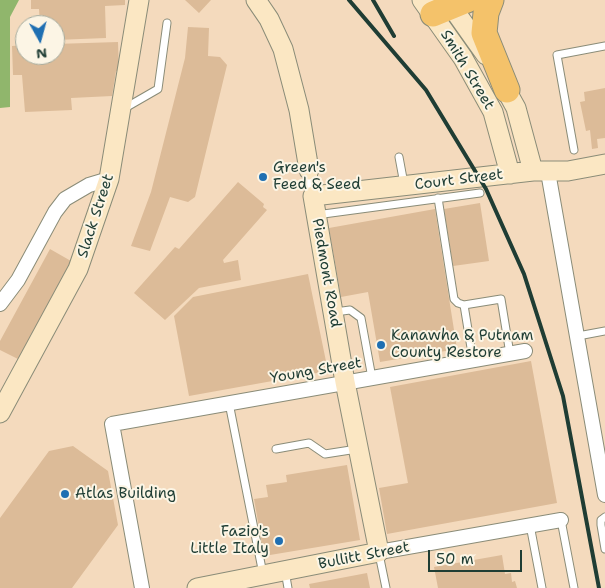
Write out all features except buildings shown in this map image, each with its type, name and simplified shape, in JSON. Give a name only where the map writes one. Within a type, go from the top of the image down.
[{"type":"highway","points":[[492,0],[486,13],[484,33],[507,90]]},
{"type":"street","name":"Slack Street","points":[[0,413],[78,269],[109,179],[139,0]]},
{"type":"street","name":"Piedmont Road","points":[[256,0],[269,19],[283,49],[297,102],[345,382],[379,552]]},
{"type":"street","name":"Smith Street","points":[[444,4],[507,90],[540,172]]},
{"type":"street","name":"Smith Street","points":[[444,4],[463,58],[493,112],[510,174]]},
{"type":"street","name":"Court Street","points":[[313,196],[605,164]]},
{"type":"street","points":[[540,172],[578,336],[605,496]]},
{"type":"street","points":[[0,304],[18,280],[64,199],[89,185],[109,179]]},
{"type":"street","name":"Young Street","points":[[142,588],[112,424],[525,351]]},
{"type":"street","name":"Bullitt Street","points":[[197,588],[239,584],[263,575],[286,579],[379,552],[561,520]]},
{"type":"lane","points":[[122,110],[158,89],[167,23]]},
{"type":"lane","points":[[574,150],[557,55],[605,46]]},
{"type":"lane","points":[[399,157],[404,186]]},
{"type":"lane","points":[[316,215],[480,193]]},
{"type":"lane","points":[[438,198],[454,299],[464,305],[501,299],[510,354]]},
{"type":"lane","points":[[464,305],[473,360]]},
{"type":"lane","points":[[333,312],[350,310],[361,318],[372,378]]},
{"type":"lane","points":[[578,336],[605,331]]},
{"type":"lane","points":[[229,403],[263,575]]},
{"type":"lane","points":[[276,450],[309,443],[326,454],[358,449]]},
{"type":"lane","points":[[605,517],[601,520],[605,549]]},
{"type":"lane","points":[[561,520],[574,588]]},
{"type":"lane","points":[[530,525],[542,588]]},
{"type":"lane","points":[[379,552],[386,588]]},
{"type":"green space","points":[[0,0],[19,0],[10,17],[10,107],[0,108]]},
{"type":"railway","points":[[349,0],[426,90],[486,189],[524,274],[563,396],[599,588]]},
{"type":"railway","points":[[373,0],[394,36]]},
{"type":"place","name":"Green's Feed & Seed","points":[[263,177]]},
{"type":"place","name":"Kanawha & Putnam County Restore","points":[[381,345]]},
{"type":"place","name":"Atlas Building","points":[[65,494]]},
{"type":"place","name":"Fazio's Little Italy","points":[[279,541]]}]
